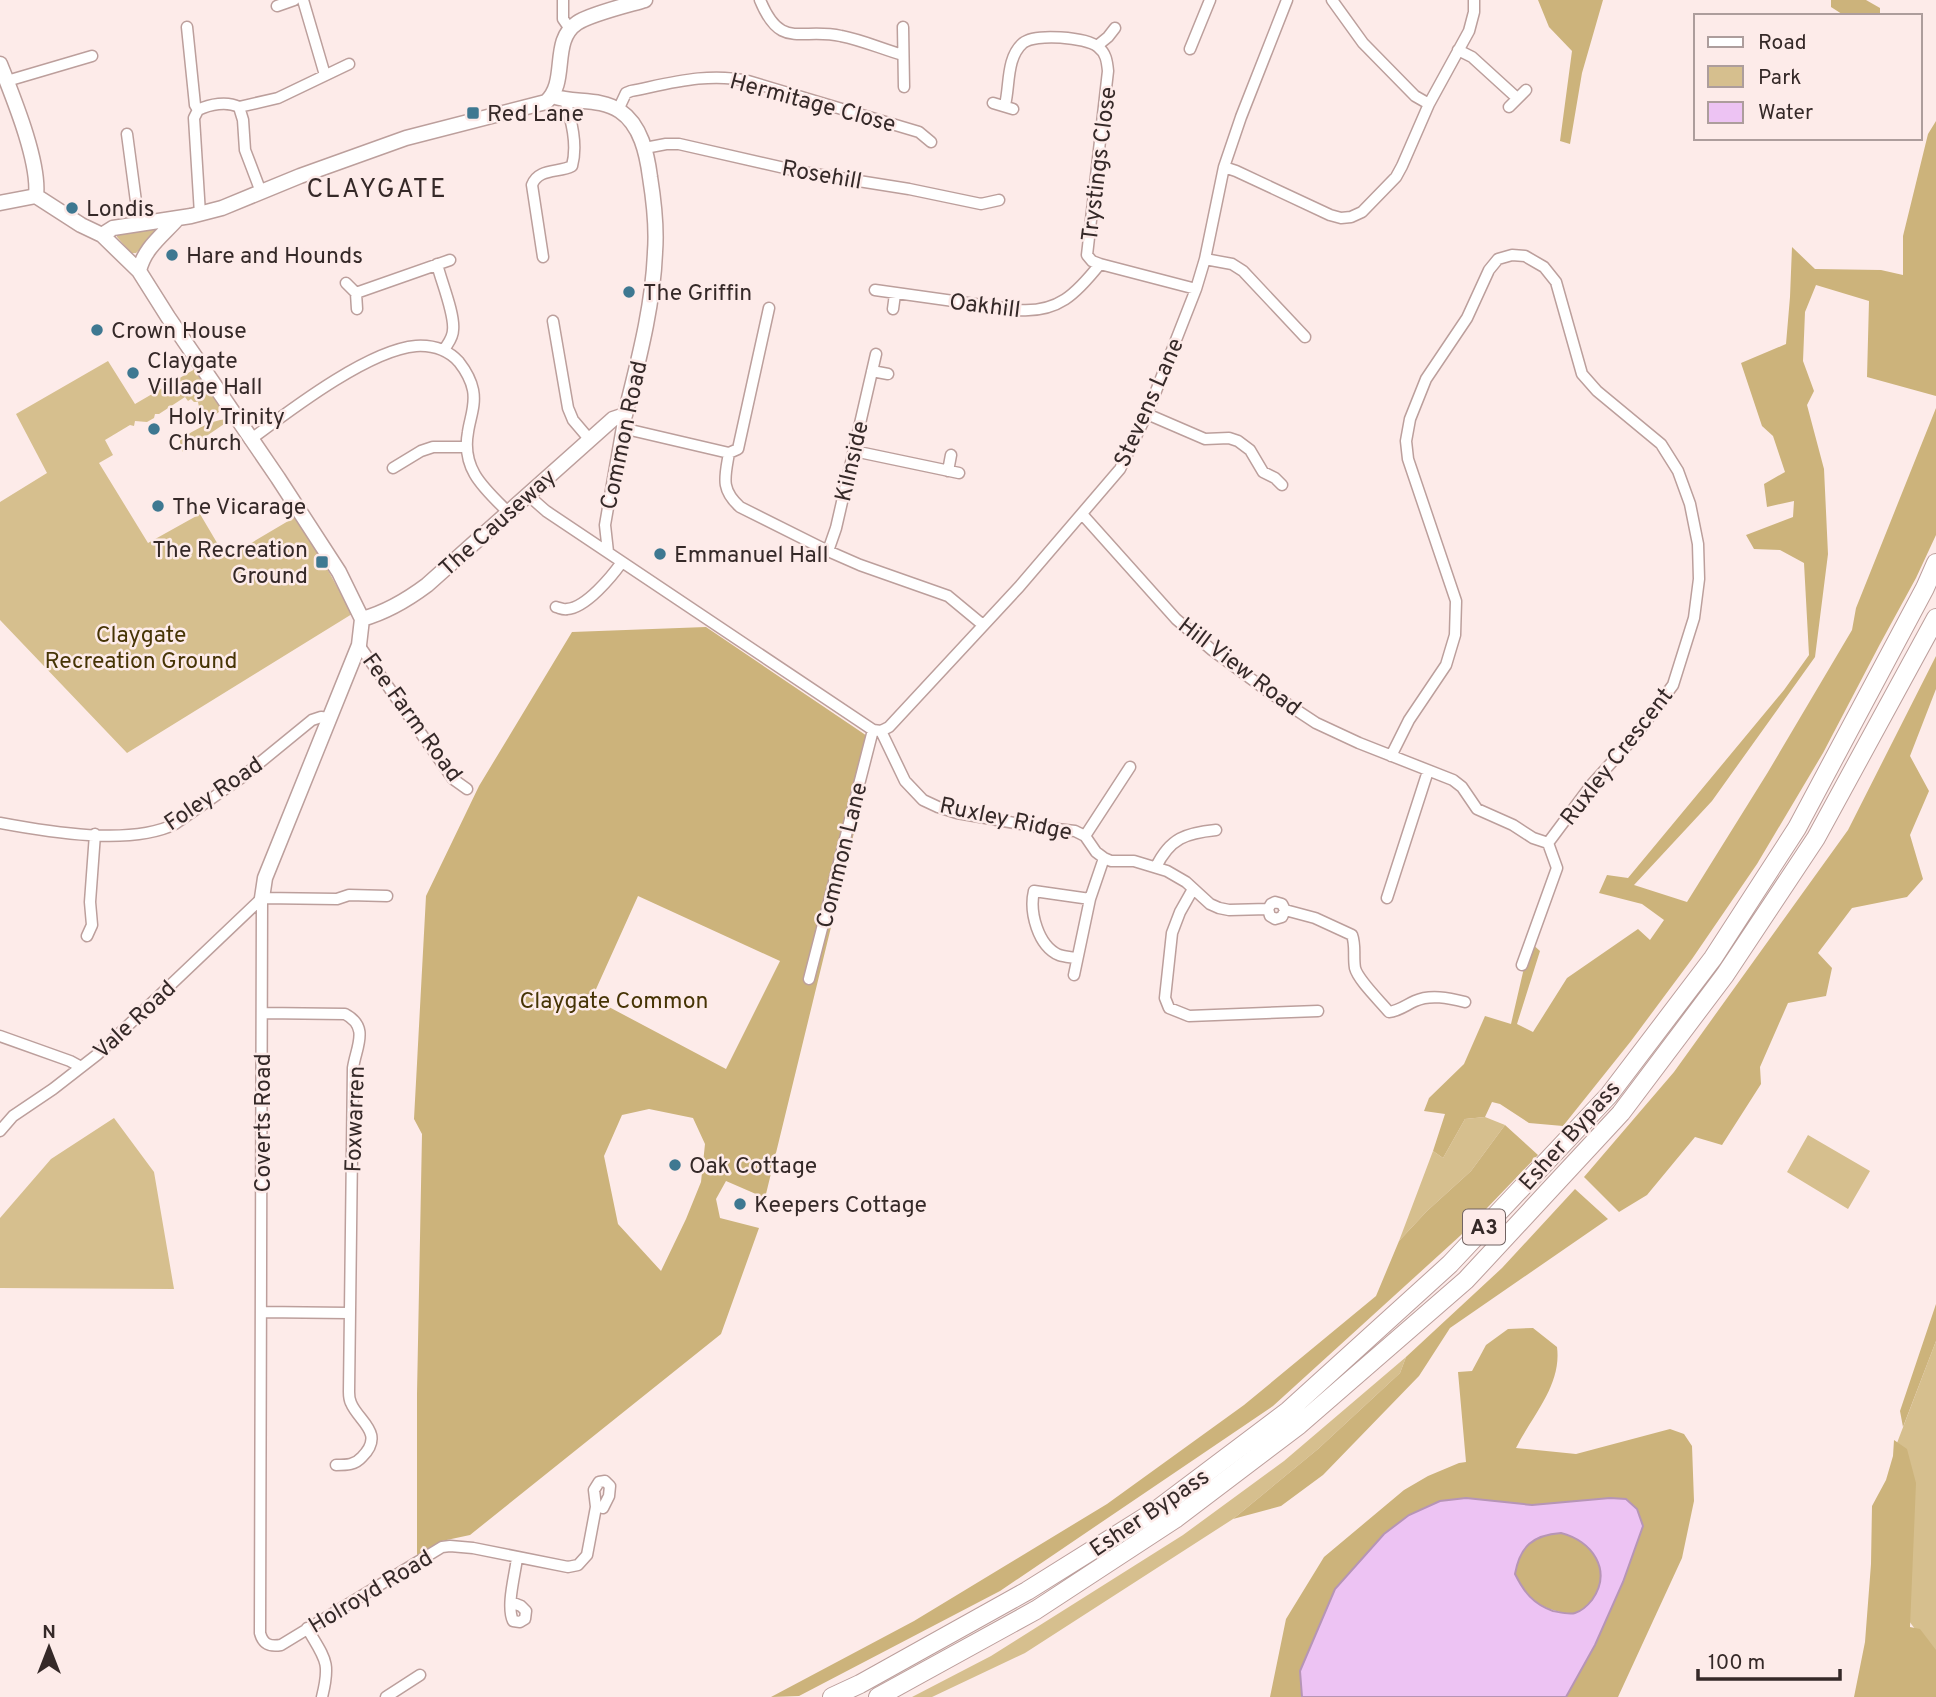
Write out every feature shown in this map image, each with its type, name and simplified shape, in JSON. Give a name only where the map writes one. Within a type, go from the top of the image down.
[{"type":"highway","name":"Esher Bypass","points":[[832,1697],[1027,1591],[1158,1509],[1288,1411],[1450,1264],[1609,1095],[1713,958],[1797,828],[1926,588],[1936,563]]},
{"type":"highway","name":"Esher Bypass","points":[[878,1697],[1036,1610],[1175,1519],[1299,1425],[1466,1280],[1621,1113],[1725,975],[1816,838],[1936,618]]},
{"type":"street","points":[[277,6],[294,0]]},
{"type":"street","points":[[303,0],[325,75]]},
{"type":"street","points":[[563,0],[563,19],[570,29]]},
{"type":"street","points":[[543,257],[532,185],[534,178],[572,166],[575,155],[573,132],[559,97],[558,78],[562,46],[570,29],[585,19],[645,0]]},
{"type":"street","points":[[761,0],[773,24],[792,35],[834,35],[903,55]]},
{"type":"street","points":[[1190,49],[1210,0]]},
{"type":"street","name":"Stevens Lane","points":[[877,731],[889,726],[983,625],[1120,469],[1147,414],[1196,289],[1224,167],[1287,0]]},
{"type":"street","points":[[1332,0],[1363,43],[1415,96],[1429,104]]},
{"type":"street","points":[[1224,167],[1330,215],[1341,218],[1362,212],[1396,177],[1402,166],[1429,104],[1469,31],[1475,0]]},
{"type":"street","points":[[187,27],[193,91],[198,110]]},
{"type":"street","points":[[903,27],[904,87]]},
{"type":"street","points":[[993,103],[1009,107],[1010,69],[1021,38],[1045,37],[1084,41],[1097,46],[1115,28]]},
{"type":"street","name":"Trystings Close","points":[[1097,46],[1107,60],[1108,71],[1087,255],[1100,264],[1196,289]]},
{"type":"street","points":[[1458,50],[1472,57],[1517,98]]},
{"type":"street","points":[[36,197],[35,171],[3,74],[86,61]]},
{"type":"street","points":[[200,214],[194,132],[194,118],[198,110],[216,104],[240,107],[278,98],[349,64]]},
{"type":"street","name":"Hermitage Close","points":[[618,110],[626,93],[631,91],[705,77],[728,77],[919,132],[931,142]]},
{"type":"street","points":[[1509,107],[1526,90]]},
{"type":"street","points":[[103,235],[113,228],[222,208],[396,141],[538,106],[559,97],[591,101],[618,110]]},
{"type":"street","points":[[240,107],[244,150],[261,192]]},
{"type":"street","name":"Common Road","points":[[608,552],[605,525],[623,421],[648,311],[655,252],[654,203],[645,148],[630,121],[618,110]]},
{"type":"street","points":[[127,134],[139,224]]},
{"type":"street","name":"Rosehill","points":[[645,148],[679,144],[802,172],[981,204],[999,200]]},
{"type":"street","points":[[0,203],[36,197],[81,225],[103,235],[139,271],[339,572],[362,619]]},
{"type":"street","points":[[139,271],[148,248],[178,218]]},
{"type":"street","name":"Ruxley Crescent","points":[[1512,255],[1525,256],[1544,267],[1556,282],[1582,374],[1597,391],[1661,444],[1678,471],[1690,504],[1698,544],[1699,579],[1694,618],[1673,685],[1548,843],[1477,809],[1462,787],[1453,780],[1391,756],[1409,720],[1446,665],[1455,635],[1456,601],[1408,459],[1406,441],[1410,419],[1426,379],[1467,318],[1489,270],[1498,259],[1512,255]]},
{"type":"street","points":[[1205,259],[1232,264],[1243,271],[1305,337]]},
{"type":"street","points":[[356,293],[450,260]]},
{"type":"street","points":[[437,264],[453,330],[451,340],[444,350]]},
{"type":"street","name":"Oakhill","points":[[875,290],[1038,311],[1058,305],[1073,294],[1100,264]]},
{"type":"street","points":[[346,284],[356,293],[357,309]]},
{"type":"street","points":[[893,309],[895,294]]},
{"type":"street","points":[[623,421],[729,453],[738,449],[769,308]]},
{"type":"street","points":[[553,321],[568,408],[573,420],[590,440]]},
{"type":"street","points":[[250,440],[333,382],[376,359],[415,346],[444,350],[464,368],[471,381],[474,405],[466,447],[474,474],[509,513]]},
{"type":"street","name":"Kilnside","points":[[828,551],[836,528],[876,354]]},
{"type":"street","points":[[872,371],[888,374]]},
{"type":"street","points":[[1147,414],[1205,439],[1238,441],[1250,450],[1263,472],[1282,485]]},
{"type":"street","name":"The Causeway","points":[[362,619],[387,611],[427,585],[613,419],[623,421]]},
{"type":"street","points":[[401,468],[421,451],[433,446],[466,447]]},
{"type":"street","points":[[853,451],[953,472],[951,456]]},
{"type":"street","points":[[729,453],[725,482],[731,499],[752,513],[828,551],[948,596],[983,625]]},
{"type":"street","points":[[528,496],[545,511],[877,731]]},
{"type":"street","name":"Hill View Road","points":[[1082,514],[1176,618],[1212,650],[1316,723],[1391,756]]},
{"type":"street","points":[[556,607],[569,610],[583,603],[608,580],[622,562]]},
{"type":"street","name":"Coverts Road","points":[[266,1644],[260,1633],[261,898],[265,878],[359,645],[362,619]]},
{"type":"street","name":"Fee Farm Road","points":[[359,645],[453,779],[467,789]]},
{"type":"street","name":"Foley Road","points":[[0,823],[74,834],[141,834],[164,829],[241,778],[312,720],[329,718]]},
{"type":"street","name":"Ruxley Ridge","points":[[877,731],[905,781],[913,791],[931,803],[957,813],[1075,831],[1085,836],[1096,852],[1104,858]]},
{"type":"street","name":"Common Lane","points":[[809,979],[877,731]]},
{"type":"street","name":"Ruxley Ridge","points":[[1085,836],[1130,767]]},
{"type":"street","points":[[1387,898],[1428,771]]},
{"type":"street","points":[[1156,867],[1161,855],[1182,836],[1216,830]]},
{"type":"street","points":[[87,936],[92,925],[90,902],[95,834]]},
{"type":"street","points":[[1522,965],[1558,868],[1548,843]]},
{"type":"street","points":[[1074,975],[1090,900],[1104,858],[1134,860],[1156,867],[1186,882],[1210,904],[1219,908],[1268,909],[1270,904],[1275,902],[1282,904],[1285,911],[1315,918],[1352,935],[1355,942],[1353,957],[1356,972],[1389,1012],[1395,1012],[1417,1000],[1433,998],[1465,1002]]},
{"type":"street","points":[[1193,889],[1172,933],[1166,998],[1169,1008],[1189,1016],[1318,1011]]},
{"type":"street","points":[[1076,958],[1057,955],[1037,930],[1032,911],[1034,891],[1090,900]]},
{"type":"street","points":[[261,898],[337,899],[349,895],[387,896]]},
{"type":"street","name":"Vale Road","points":[[0,1131],[13,1116],[81,1067],[147,1008],[261,898]]},
{"type":"street","name":"Foxwarren","points":[[262,1013],[345,1014],[352,1018],[360,1030],[360,1042],[353,1068],[349,1392],[351,1403],[365,1422],[371,1439],[370,1448],[357,1462],[336,1465]]},
{"type":"street","points":[[0,1036],[81,1067]]},
{"type":"street","points":[[261,1312],[348,1313]]},
{"type":"street","name":"Holroyd Road","points":[[266,1644],[281,1644],[388,1574],[442,1547],[450,1545],[568,1567],[578,1565],[587,1555],[596,1507],[594,1490],[599,1482],[605,1481],[610,1486],[603,1508]]},
{"type":"street","points":[[511,1602],[517,1558]]},
{"type":"street","points":[[307,1628],[327,1667],[322,1697]]},
{"type":"street","points":[[386,1697],[419,1675]]},
{"type":"green space","points":[[159,226],[161,230],[136,253],[131,253],[117,237],[117,234]]},
{"type":"green space","name":"Claygate Recreation Ground","points":[[108,361],[135,404],[195,369],[223,409],[212,417],[206,417],[200,410],[197,411],[198,402],[191,399],[188,401],[185,397],[155,414],[154,418],[147,422],[135,421],[134,426],[130,425],[105,440],[113,455],[99,463],[148,543],[200,514],[226,558],[295,517],[352,614],[127,753],[0,620],[0,502],[47,473],[16,414]]},
{"type":"green space","points":[[227,419],[227,422],[183,452],[180,439],[208,424]]},
{"type":"green space","points":[[1485,1117],[1505,1125],[1471,1171],[1399,1241],[1433,1151],[1443,1158],[1465,1119]]},
{"type":"green space","points":[[114,1118],[154,1172],[174,1289],[0,1288],[0,1218],[51,1159]]},
{"type":"green space","points":[[1808,1135],[1870,1171],[1848,1209],[1787,1172]]},
{"type":"green space","points":[[1936,1341],[1936,1657],[1906,1617],[1897,1443]]},
{"type":"green space","points":[[1406,1357],[1400,1373],[1318,1449],[1233,1519],[1025,1653],[932,1697],[912,1697],[991,1656],[1183,1535],[1284,1461]]},
{"type":"shaded area","points":[[1538,0],[1603,0],[1582,73],[1570,144],[1560,141],[1572,51],[1549,27]]},
{"type":"shaded area","points":[[1831,0],[1866,0],[1880,8],[1880,14],[1842,14],[1831,7]]},
{"type":"shaded area","points":[[1936,121],[1936,396],[1867,377],[1869,301],[1816,285],[1805,312],[1803,361],[1814,391],[1807,405],[1824,469],[1828,554],[1815,657],[1712,801],[1634,885],[1687,902],[1852,630],[1856,608],[1936,408],[1936,535],[1916,578],[1823,753],[1757,864],[1692,959],[1563,1126],[1529,1123],[1500,1104],[1492,1102],[1485,1117],[1465,1119],[1443,1158],[1433,1151],[1445,1114],[1424,1111],[1429,1098],[1464,1064],[1485,1016],[1511,1024],[1530,942],[1540,951],[1517,1024],[1533,1032],[1567,978],[1638,929],[1650,940],[1664,920],[1642,904],[1599,893],[1607,875],[1628,878],[1784,690],[1809,655],[1804,563],[1780,550],[1754,549],[1746,535],[1793,517],[1794,501],[1767,507],[1764,484],[1785,472],[1773,436],[1762,426],[1741,363],[1786,344],[1792,247],[1815,269],[1881,270],[1903,275],[1903,236],[1928,134]]},
{"type":"shaded area","name":"Claygate Common","points":[[706,627],[873,740],[861,804],[765,1198],[726,1181],[716,1199],[720,1218],[759,1228],[721,1334],[470,1535],[442,1541],[417,1555],[422,1134],[414,1119],[426,896],[479,786],[572,632]],"holes":[[[638,896],[780,961],[726,1069],[592,998]],[[649,1109],[693,1118],[705,1144],[701,1182],[661,1271],[618,1224],[604,1156],[622,1115]]]},
{"type":"shaded area","points":[[1936,656],[1936,689],[1910,756],[1929,791],[1910,835],[1923,879],[1907,897],[1852,908],[1818,953],[1832,968],[1826,996],[1788,1003],[1760,1067],[1761,1084],[1722,1145],[1695,1137],[1647,1195],[1619,1212],[1584,1177],[1674,1072],[1848,830]]},
{"type":"shaded area","points":[[1505,1125],[1538,1155],[1461,1235],[1273,1406],[1000,1591],[799,1696],[771,1697],[914,1621],[1107,1504],[1244,1405],[1376,1296],[1399,1241],[1471,1171]]},
{"type":"shaded area","points":[[1575,1189],[1608,1219],[1450,1328],[1419,1376],[1323,1475],[1281,1506],[1233,1519],[1318,1449],[1400,1373],[1406,1357],[1502,1268]]},
{"type":"shaded area","points":[[1936,1304],[1936,1341],[1903,1427],[1900,1411]]},
{"type":"shaded area","points":[[1533,1328],[1557,1347],[1557,1361],[1555,1374],[1544,1400],[1516,1448],[1576,1454],[1670,1429],[1684,1434],[1692,1446],[1694,1501],[1682,1558],[1618,1697],[1566,1697],[1595,1645],[1637,1509],[1627,1499],[1532,1505],[1466,1498],[1440,1501],[1300,1671],[1302,1697],[1270,1697],[1286,1619],[1324,1557],[1404,1490],[1428,1476],[1466,1462],[1458,1372],[1472,1371],[1486,1345],[1508,1329]]},
{"type":"shaded area","points":[[1894,1440],[1907,1449],[1916,1483],[1910,1627],[1920,1629],[1936,1650],[1936,1697],[1854,1697],[1865,1642],[1872,1506],[1886,1480],[1893,1456]]},
{"type":"shaded area","points":[[1561,1533],[1572,1537],[1590,1550],[1600,1568],[1598,1589],[1592,1600],[1573,1614],[1553,1610],[1535,1601],[1515,1574],[1520,1556],[1529,1544],[1543,1536]]},
{"type":"water","points":[[1466,1498],[1532,1505],[1610,1498],[1626,1499],[1637,1509],[1643,1526],[1623,1582],[1595,1645],[1566,1697],[1302,1697],[1300,1671],[1335,1589],[1384,1534],[1409,1515],[1440,1501]],"holes":[[[1561,1533],[1572,1537],[1596,1558],[1600,1578],[1598,1589],[1590,1602],[1585,1608],[1570,1614],[1553,1611],[1535,1601],[1515,1574],[1520,1556],[1535,1539]]]},
{"type":"place","name":"Red Lane","points":[[473,113]]},
{"type":"place","name":"Londis","points":[[72,208]]},
{"type":"place","name":"Hare and Hounds","points":[[172,255]]},
{"type":"place","name":"The Griffin","points":[[629,292]]},
{"type":"place","name":"Crown House","points":[[97,330]]},
{"type":"place","name":"Claygate Village Hall","points":[[133,373]]},
{"type":"place","name":"Holy Trinity Church","points":[[154,429]]},
{"type":"place","name":"The Vicarage","points":[[158,506]]},
{"type":"place","name":"Emmanuel Hall","points":[[660,554]]},
{"type":"place","name":"The Recreation Ground","points":[[322,562]]},
{"type":"place","name":"Oak Cottage","points":[[675,1165]]},
{"type":"place","name":"Keepers Cottage","points":[[740,1204]]},
{"type":"district","name":"CLAYGATE","points":[[377,188]]}]
